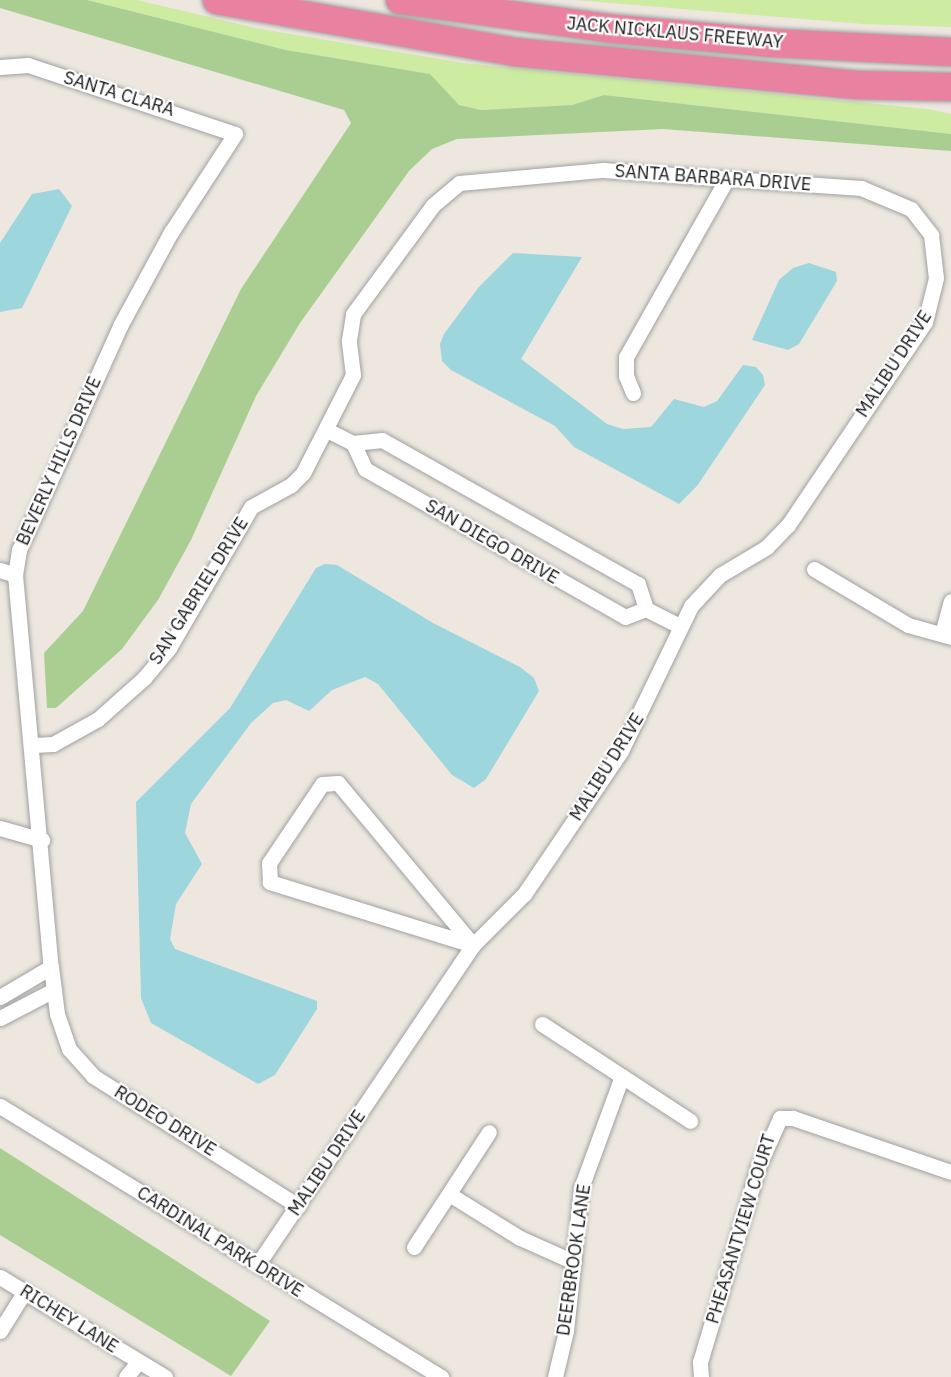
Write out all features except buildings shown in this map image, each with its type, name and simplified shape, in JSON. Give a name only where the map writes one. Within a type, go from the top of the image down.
[{"type":"highway","points":[[217,0],[514,52],[856,85],[951,87]]},
{"type":"highway","name":"JACK NICKLAUS FREEWAY","points":[[400,0],[626,30],[951,52]]},
{"type":"highway","points":[[856,85],[951,104]]},
{"type":"street","name":"SANTA CLARA","points":[[1,66],[28,65],[234,134]]},
{"type":"street","name":"BEVERLY HILLS DRIVE","points":[[57,1014],[51,967],[34,745],[7,573],[121,324],[171,232],[234,134]]},
{"type":"street","name":"SANTA BARBARA DRIVE","points":[[478,179],[603,170],[861,188],[911,209],[931,234]]},
{"type":"street","name":"SAN GABRIEL DRIVE","points":[[34,745],[53,744],[98,719],[144,678],[169,648],[251,507],[303,473],[327,430],[353,375],[349,327],[361,298],[444,194],[478,179]]},
{"type":"street","points":[[633,393],[626,376],[626,357],[726,180]]},
{"type":"street","name":"MALIBU DRIVE","points":[[258,1264],[473,945],[524,894],[621,751],[679,627],[720,575],[767,547],[788,525],[925,322],[936,278],[931,234]]},
{"type":"street","points":[[327,430],[353,443]]},
{"type":"street","name":"SAN DIEGO DRIVE","points":[[382,440],[619,573],[638,584],[646,609],[625,617],[364,469],[353,443],[382,440]]},
{"type":"street","points":[[814,569],[908,625],[947,635],[951,601]]},
{"type":"street","points":[[646,609],[679,627]]},
{"type":"street","points":[[338,783],[473,945],[270,882],[268,863],[322,784],[338,783]]},
{"type":"street","points":[[0,828],[42,840]]},
{"type":"street","points":[[0,998],[51,967]]},
{"type":"street","points":[[0,1018],[54,990]]},
{"type":"street","name":"RODEO DRIVE","points":[[57,1014],[69,1049],[93,1076],[298,1206]]},
{"type":"street","points":[[542,1024],[690,1121]]},
{"type":"street","name":"DEERBROOK LANE","points":[[555,1377],[574,1262],[581,1188],[622,1076]]},
{"type":"street","name":"CARDINAL PARK DRIVE","points":[[0,1106],[441,1377]]},
{"type":"street","name":"PHEASANTVIEW COURT","points":[[701,1377],[700,1362],[758,1167],[780,1118],[793,1118],[951,1172]]},
{"type":"street","points":[[414,1247],[489,1132]]},
{"type":"street","points":[[449,1194],[520,1238],[574,1262]]},
{"type":"street","name":"RICHEY LANE","points":[[0,1277],[165,1377]]},
{"type":"street","points":[[0,1331],[25,1291]]},
{"type":"street","name":"RICHEY LANE","points":[[126,1377],[138,1362]]},
{"type":"green space","points":[[0,0],[87,0],[286,50],[430,74],[459,105],[481,110],[572,105],[604,95],[951,134],[951,151],[663,129],[457,139],[432,149],[409,171],[300,323],[256,396],[191,540],[158,600],[122,649],[56,708],[47,708],[44,653],[83,611],[241,289],[351,123],[344,110],[0,8]]},
{"type":"green space","points":[[87,0],[137,0],[255,28],[463,63],[927,109],[951,114],[951,134],[604,95],[572,105],[481,110],[459,105],[429,74],[286,50]]},
{"type":"green space","points":[[575,0],[951,0],[951,27],[863,24]]},
{"type":"green space","points":[[0,1148],[270,1321],[231,1376],[0,1235]]},
{"type":"water","points":[[59,189],[72,206],[22,308],[0,312],[0,243],[32,194]]},
{"type":"water","points":[[513,253],[582,257],[521,359],[607,424],[623,429],[651,427],[674,399],[704,407],[717,401],[743,365],[756,367],[763,375],[765,385],[697,486],[679,504],[574,447],[555,426],[451,370],[442,361],[440,344],[444,334],[478,288]]},
{"type":"water","points":[[809,263],[836,272],[837,281],[799,344],[788,350],[752,340],[779,280],[793,268]]},
{"type":"water","points":[[325,564],[337,565],[433,623],[520,667],[534,678],[539,691],[486,779],[474,788],[452,775],[378,684],[365,677],[332,690],[309,711],[286,700],[273,703],[251,723],[191,804],[185,833],[202,864],[176,904],[170,939],[175,949],[317,1001],[317,1009],[275,1075],[258,1084],[151,1023],[141,998],[136,802],[230,708],[316,568]]}]
